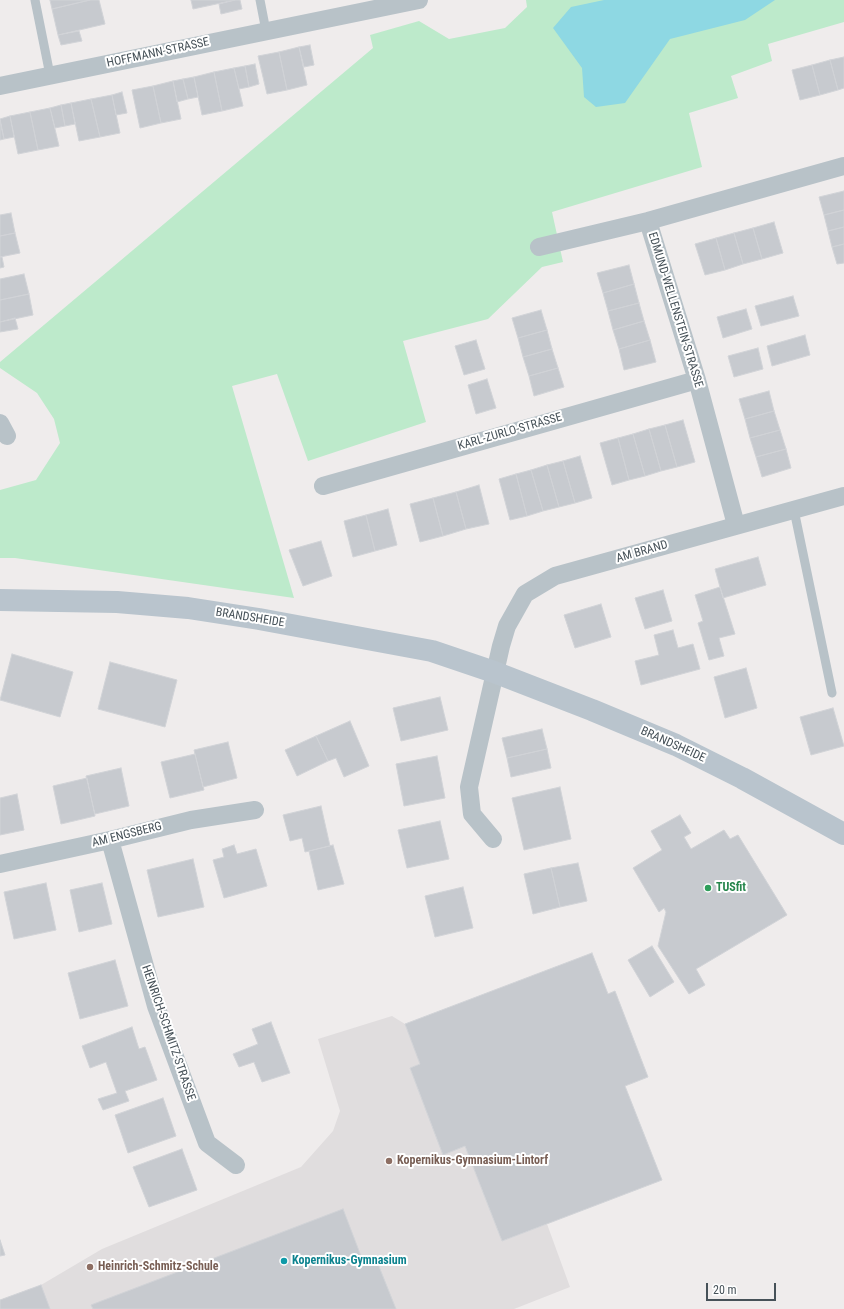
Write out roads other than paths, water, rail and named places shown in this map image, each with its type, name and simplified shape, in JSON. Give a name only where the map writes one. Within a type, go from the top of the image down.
[{"type":"main road","name":"BRANDSHEIDE","points":[[0,600],[117,602],[188,608],[259,619],[432,651],[494,672],[592,710],[676,745],[742,778],[844,834]]},
{"type":"street","name":"HOFFMANN-STRASSE","points":[[0,86],[420,0]]},
{"type":"street","name":"EDMUND-WELLENSTEIN-STRASSE","points":[[736,525],[697,380],[648,221],[844,166]]},
{"type":"street","points":[[539,247],[648,221]]},
{"type":"street","name":"KARL-ZURLO-STRASSE","points":[[323,486],[697,380]]},
{"type":"street","name":"AM BRAND","points":[[494,672],[507,626],[525,594],[555,576],[844,496]]},
{"type":"street","points":[[492,839],[472,814],[469,787],[494,672]]},
{"type":"street","name":"AM ENGSBERG","points":[[0,864],[110,840],[191,820],[255,810]]},
{"type":"street","name":"HEINRICH-SCHMITZ-STRASSE","points":[[110,840],[156,1006],[207,1143],[236,1165]]},
{"type":"lane","points":[[35,0],[50,75]]},
{"type":"lane","points":[[260,0],[266,31]]},
{"type":"lane","points":[[794,510],[832,693]]},
{"type":"water","points":[[604,0],[775,0],[745,20],[670,39],[625,103],[596,107],[584,97],[582,68],[553,28],[571,7]]},
{"type":"place","name":"TUSfit","points":[[708,888]]},
{"type":"place","name":"Kopernikus-Gymnasium-Lintorf","points":[[389,1161]]},
{"type":"place","name":"Kopernikus-Gymnasium","points":[[284,1261]]},
{"type":"place","name":"Heinrich-Schmitz-Schule","points":[[90,1267]]}]
